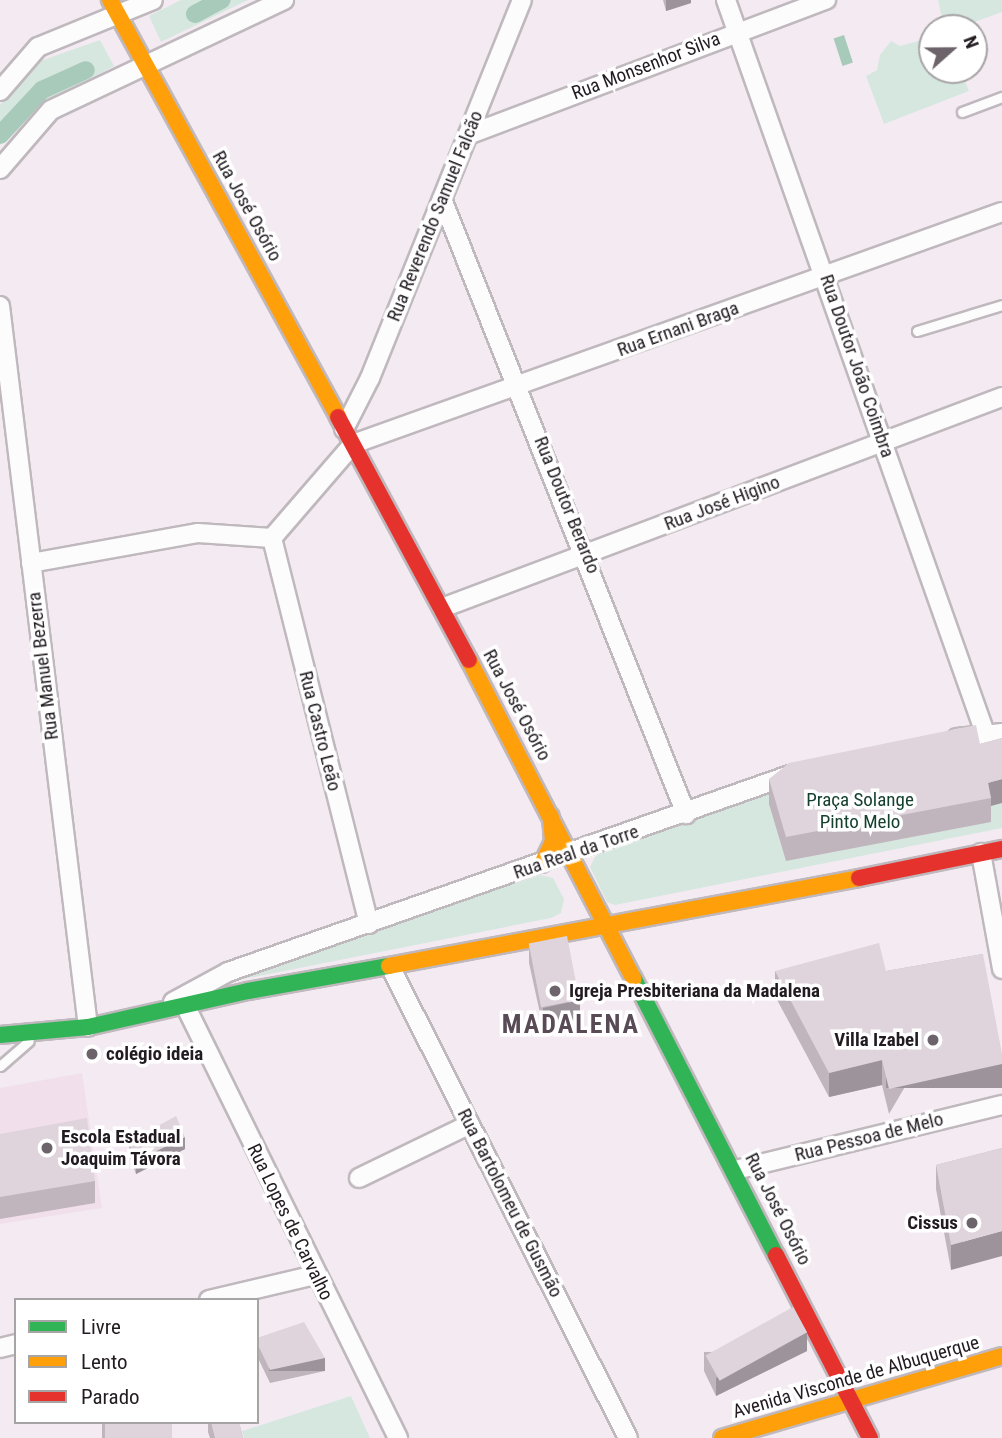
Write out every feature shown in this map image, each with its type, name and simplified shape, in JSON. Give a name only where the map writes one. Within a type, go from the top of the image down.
[{"type":"main road","name":"Rua José Osório","points":[[114,8],[442,608],[735,1170],[870,1438]]},
{"type":"main road","points":[[542,864],[553,841],[551,816]]},
{"type":"main road","name":"Rua Real da Torre","points":[[0,1035],[88,1027],[184,1003],[607,928],[1002,849]]},
{"type":"main road","points":[[0,1048],[88,1027]]},
{"type":"main road","points":[[807,1414],[822,1386],[826,1353]]},
{"type":"main road","name":"Avenida Visconde de Albuquerque","points":[[722,1438],[1002,1356]]},
{"type":"street","points":[[0,91],[38,47],[114,8],[153,0]]},
{"type":"street","points":[[0,169],[51,110],[145,63],[284,0]]},
{"type":"street","name":"Rua Reverendo Samuel Falcão","points":[[272,538],[349,437],[522,0]]},
{"type":"street","name":"Rua Doutor João Coimbra","points":[[726,0],[884,441],[993,733]]},
{"type":"street","name":"Rua Monsenhor Silva","points":[[468,135],[826,0]]},
{"type":"street","name":"Rua Doutor Berardo","points":[[442,199],[520,387],[687,814]]},
{"type":"street","name":"Rua Ernani Braga","points":[[349,437],[520,387],[1002,212]]},
{"type":"street","name":"Rua Manuel Bezerra","points":[[0,306],[88,1027]]},
{"type":"street","name":"Rua José Higino","points":[[442,608],[1002,397]]},
{"type":"street","points":[[31,563],[198,533],[272,538]]},
{"type":"street","name":"Rua Castro Leão","points":[[272,538],[369,923]]},
{"type":"street","points":[[933,743],[993,733]]},
{"type":"street","name":"Rua Real da Torre","points":[[161,1009],[219,975],[802,772]]},
{"type":"street","points":[[981,853],[1002,969]]},
{"type":"street","name":"Rua Bartolomeu de Gusmão","points":[[391,968],[628,1438]]},
{"type":"street","name":"Rua Lopes de Carvalho","points":[[184,1003],[315,1275],[398,1438]]},
{"type":"street","name":"Rua Pessoa de Melo","points":[[735,1170],[1002,1105]]},
{"type":"street","points":[[359,1178],[470,1124]]},
{"type":"street","points":[[217,1298],[315,1275]]},
{"type":"lane","points":[[962,112],[1002,97]]},
{"type":"lane","points":[[917,331],[1002,305]]},
{"type":"lane","points":[[0,1066],[29,1041]]},
{"type":"shaded area","points":[[844,35],[853,63],[842,66],[834,38]]},
{"type":"shaded area","name":"Escola Estadual Joaquim Távora","points":[[82,1073],[102,1208],[0,1224],[0,1088]]},
{"type":"green space","points":[[181,0],[248,0],[161,42],[149,16]]},
{"type":"green space","points":[[938,0],[1002,0],[1002,12],[988,17],[988,14],[941,14]]},
{"type":"green space","points":[[100,40],[114,66],[37,106],[0,145],[0,105],[14,86],[40,61]]},
{"type":"green space","points":[[891,41],[900,46],[918,41],[918,84],[966,84],[969,91],[884,124],[866,76],[877,70],[880,55]]},
{"type":"green space","name":"Praça Solange Pinto Melo","points":[[1002,747],[1002,828],[615,905],[607,902],[590,867],[596,855],[832,771]]},
{"type":"green space","points":[[540,875],[553,878],[564,899],[561,913],[551,918],[203,987]]},
{"type":"green space","points":[[351,1396],[370,1438],[244,1438],[242,1431]]},
{"type":"building","points":[[976,725],[980,744],[1002,738],[1002,779],[988,783],[991,798],[786,837],[769,779],[789,763]]},
{"type":"building","name":"Igreja Presbiteriana da Madalena","points":[[567,936],[579,1000],[541,1007],[529,943]]},
{"type":"building","points":[[879,943],[886,971],[983,954],[1002,1064],[889,1089],[882,1060],[829,1073],[775,971]]},
{"type":"building","points":[[176,1116],[185,1137],[136,1161],[129,1142]]},
{"type":"building","points":[[87,1118],[95,1181],[0,1197],[0,1134]]},
{"type":"building","name":"Cissus","points":[[1002,1148],[1002,1231],[951,1245],[936,1165]]},
{"type":"building","points":[[793,1307],[807,1332],[720,1381],[706,1355]]},
{"type":"building","points":[[304,1322],[325,1358],[270,1370],[259,1347],[259,1337]]},
{"type":"building","points":[[105,1424],[172,1424],[172,1438],[105,1438]]},
{"type":"building","points":[[212,1424],[240,1424],[243,1438],[215,1438]]},
{"type":"waterway","points":[[195,14],[221,0]]},
{"type":"waterway","points":[[0,135],[42,90],[86,70]]},
{"type":"traffic: fast","points":[[0,1035],[88,1027],[248,991],[389,966]]},
{"type":"traffic: fast","points":[[634,979],[776,1255]]},
{"type":"traffic: slow","points":[[110,0],[338,417]]},
{"type":"traffic: slow","points":[[469,660],[634,979]]},
{"type":"traffic: slow","points":[[542,864],[553,841],[551,816]]},
{"type":"traffic: slow","points":[[389,966],[859,878]]},
{"type":"traffic: slow","points":[[722,1438],[1002,1356]]},
{"type":"traffic: jam","points":[[338,417],[469,660]]},
{"type":"traffic: jam","points":[[859,878],[1002,849]]},
{"type":"traffic: jam","points":[[776,1255],[870,1438]]},
{"type":"place","name":"Igreja Presbiteriana da Madalena","points":[[555,991]]},
{"type":"place","name":"Villa Izabel","points":[[933,1040]]},
{"type":"place","name":"colégio ideia","points":[[92,1054]]},
{"type":"place","name":"Escola Estadual Joaquim Távora","points":[[47,1148]]},
{"type":"place","name":"Cissus","points":[[972,1223]]},
{"type":"district","name":"MADALENA","points":[[571,1025]]}]
